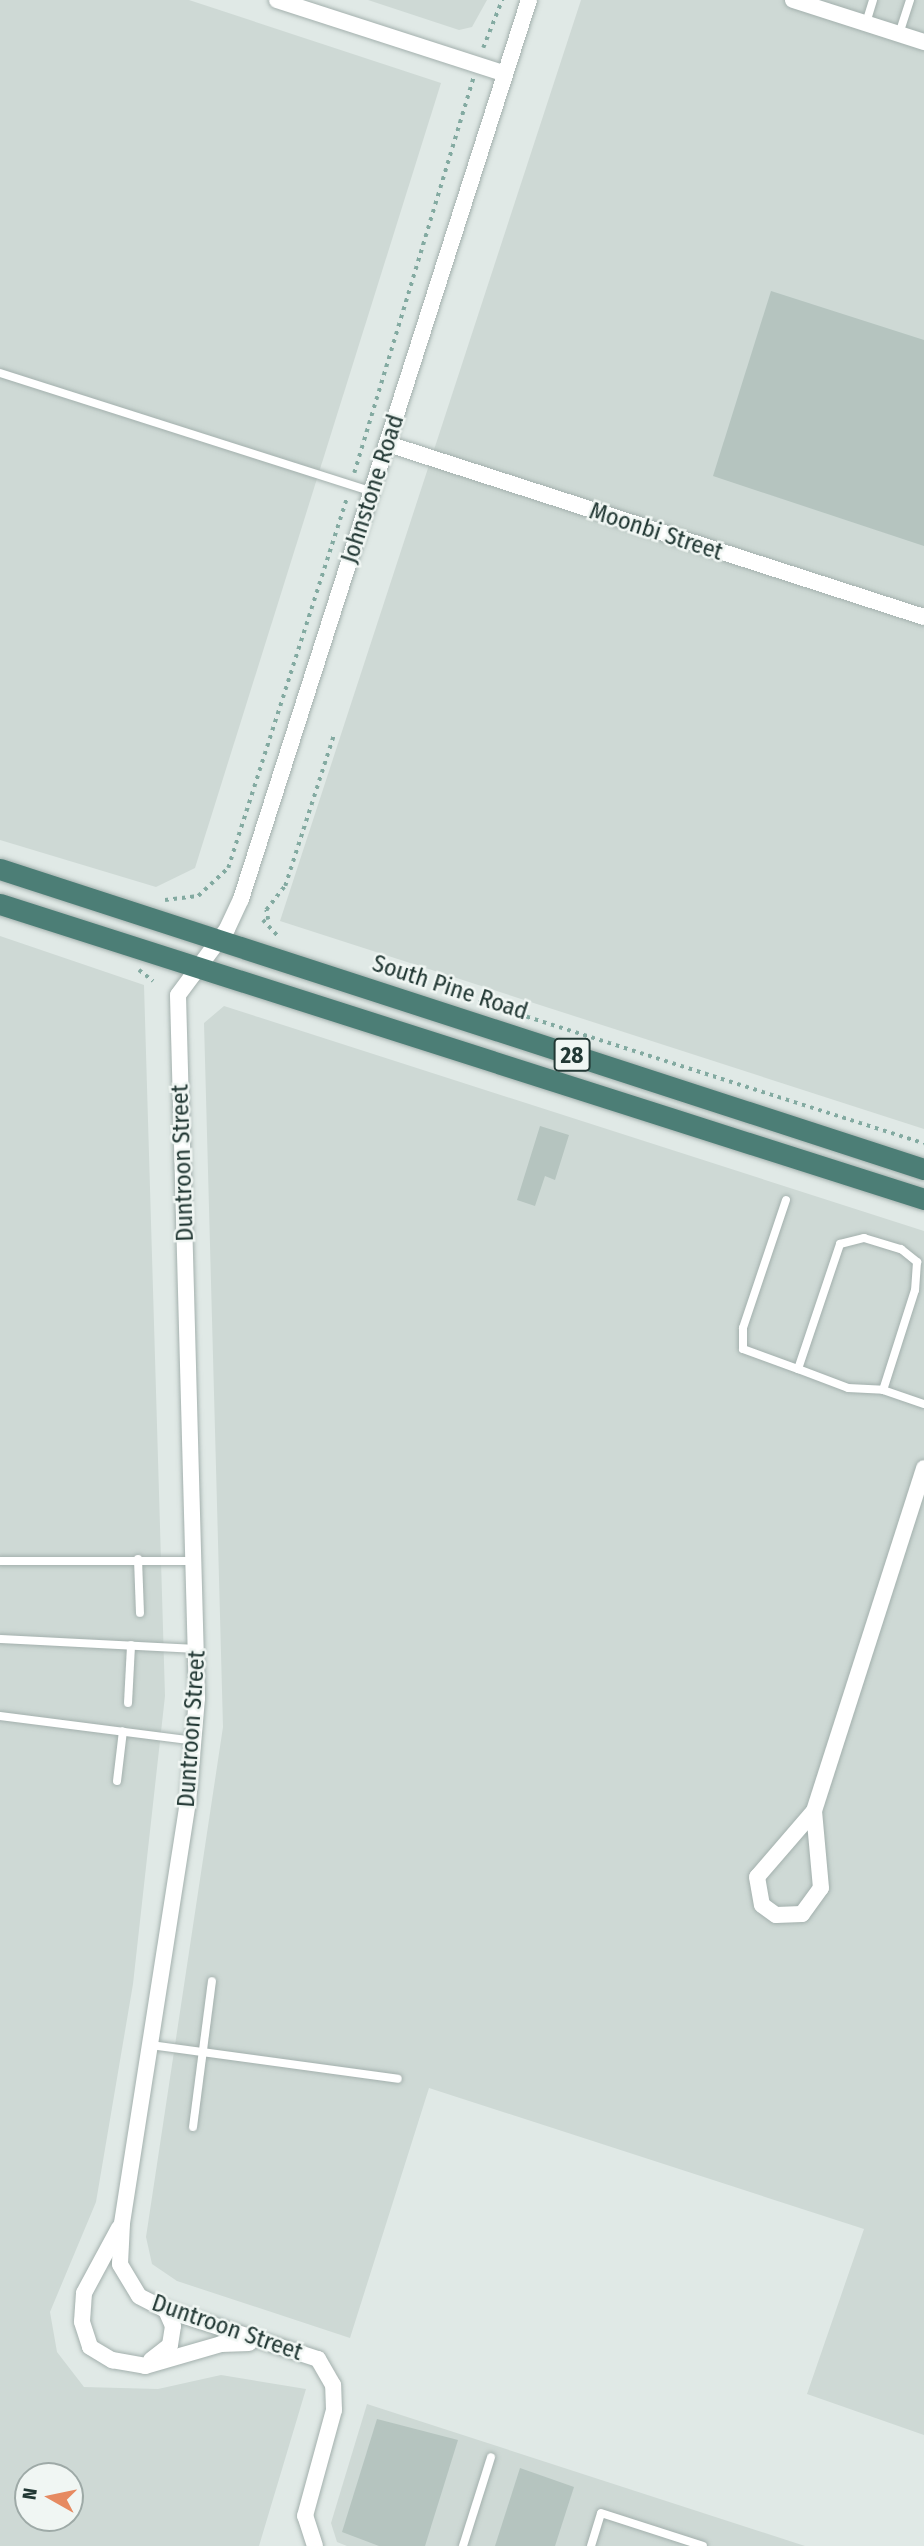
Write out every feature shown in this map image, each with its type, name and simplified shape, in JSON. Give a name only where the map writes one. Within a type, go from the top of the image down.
[{"type":"highway","name":"South Pine Road","points":[[0,869],[924,1170]]},
{"type":"highway","name":"28","points":[[0,904],[924,1199]]},
{"type":"street","points":[[278,0],[503,73]]},
{"type":"street","name":"Johnstone Road","points":[[197,968],[219,940],[241,899],[373,492],[503,73],[529,0]]},
{"type":"street","points":[[793,0],[924,42]]},
{"type":"street","name":"Moonbi Street","points":[[388,444],[924,617]]},
{"type":"street","name":"Duntroon Street","points":[[197,968],[178,995],[197,1561],[198,1649],[194,1741],[151,2045],[121,2223],[120,2264],[139,2296],[166,2310],[318,2359],[332,2385],[334,2410],[305,2516],[315,2546]]},
{"type":"street","points":[[814,1811],[757,1877],[762,1905],[776,1915],[802,1914],[821,1888],[814,1811],[924,1468]]},
{"type":"street","points":[[121,2223],[84,2293],[82,2322],[90,2347],[112,2360],[145,2365],[221,2343],[262,2343]]},
{"type":"street","points":[[145,2365],[170,2345],[173,2326],[166,2310]]},
{"type":"lane","points":[[866,23],[873,0]]},
{"type":"lane","points":[[899,34],[910,0]]},
{"type":"lane","points":[[0,373],[373,492]]},
{"type":"lane","points":[[786,1200],[740,1340],[752,1356],[798,1369],[848,1388],[883,1390],[924,1404]]},
{"type":"lane","points":[[798,1369],[840,1244],[864,1238],[912,1255],[919,1271],[883,1390]]},
{"type":"lane","points":[[138,1559],[140,1613]]},
{"type":"lane","points":[[0,1561],[197,1561]]},
{"type":"lane","points":[[0,1639],[198,1649]]},
{"type":"lane","points":[[128,1703],[131,1645]]},
{"type":"lane","points":[[0,1716],[194,1741]]},
{"type":"lane","points":[[117,1781],[123,1731]]},
{"type":"lane","points":[[192,2127],[212,1981]]},
{"type":"lane","points":[[151,2045],[398,2079]]},
{"type":"lane","points":[[463,2546],[491,2458]]},
{"type":"lane","points":[[591,2546],[601,2513],[703,2546]]},
{"type":"path","points":[[488,32],[502,0]]},
{"type":"path","points":[[286,940],[265,920],[266,910],[285,886],[334,734]]},
{"type":"path","points":[[459,995],[924,1143]]},
{"type":"shaded area","points":[[0,0],[189,0],[441,83],[195,868],[156,887],[0,840]]},
{"type":"shaded area","points":[[368,0],[487,0],[472,27],[459,30]]},
{"type":"shaded area","points":[[581,0],[924,0],[924,1129],[280,921]]},
{"type":"shaded area","points":[[0,936],[144,985],[165,1696],[133,1984],[96,2202],[50,2312],[57,2352],[84,2387],[158,2389],[221,2375],[306,2389],[259,2546],[0,2546]]},
{"type":"shaded area","points":[[224,1006],[924,1231],[924,2435],[807,2394],[864,2229],[429,2088],[350,2338],[177,2281],[152,2264],[146,2237],[223,1727],[204,1023]]},
{"type":"shaded area","points":[[367,2404],[805,2546],[347,2546],[337,2542],[331,2523]]},
{"type":"building","points":[[771,291],[924,340],[924,546],[713,476]]},
{"type":"building","points":[[540,1126],[569,1135],[555,1180],[545,1176],[535,1206],[517,1200]]},
{"type":"building","points":[[377,2419],[458,2440],[425,2546],[379,2546],[342,2532]]},
{"type":"building","points":[[520,2468],[574,2487],[555,2546],[495,2546]]}]
